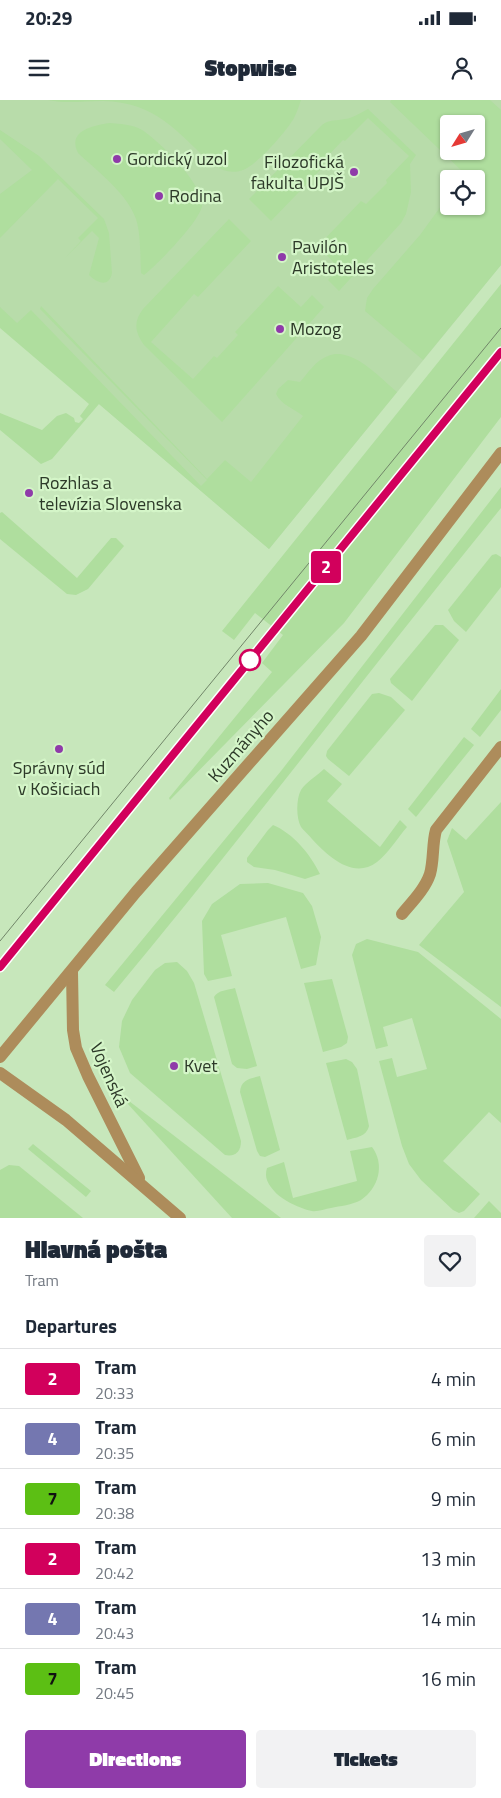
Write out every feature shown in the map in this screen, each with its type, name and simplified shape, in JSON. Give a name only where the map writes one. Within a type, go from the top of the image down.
[{"type":"street","name":"Kuzmányho","points":[[0,1058],[136,892],[361,636],[501,452]]},
{"type":"street","points":[[402,914],[427,882],[431,872],[433,842],[436,830],[501,747]]},
{"type":"street","name":"Vojenská","points":[[72,972],[72,1030],[76,1048],[88,1076],[143,1185]]},
{"type":"street","name":"Vojenská","points":[[0,1073],[66,1120],[180,1218]]},
{"type":"shaded area","points":[[0,100],[501,100],[501,265],[269,549],[99,404],[0,323]]},
{"type":"shaded area","points":[[48,100],[301,100],[294,118],[271,147],[249,167],[231,172],[213,165],[164,121],[152,113],[137,107],[103,101],[69,102]]},
{"type":"shaded area","points":[[391,100],[490,100],[501,110],[501,265],[423,360],[365,311],[367,298],[373,289],[420,235],[440,207],[440,215],[485,215],[485,170],[461,170],[451,160],[485,160],[485,115],[440,115],[440,150],[390,102]]},
{"type":"shaded area","points":[[368,109],[416,155],[410,164],[411,192],[406,214],[401,223],[339,291],[328,280],[339,268],[318,246],[361,201],[366,204],[387,183],[386,180],[409,156],[368,118],[322,162],[325,165],[271,221],[249,199],[322,125],[330,121],[351,117]]},
{"type":"shaded area","points":[[109,123],[134,127],[150,136],[179,164],[196,186],[201,197],[202,206],[194,222],[168,253],[144,275],[141,273],[138,225],[132,209],[119,191],[78,153],[75,146],[78,135],[83,131]]},
{"type":"shaded area","points":[[0,130],[39,156],[104,219],[109,233],[112,273],[108,281],[102,283],[89,275],[99,238],[92,231],[65,258],[81,241],[78,238],[98,218],[58,179],[0,238],[0,194],[32,170],[0,139]]},
{"type":"shaded area","points":[[229,219],[251,241],[198,297],[194,294],[151,342],[193,379],[214,356],[217,358],[238,335],[235,332],[278,286],[301,307],[312,295],[324,307],[222,422],[144,345],[136,327],[143,309]]},
{"type":"shaded area","points":[[501,284],[501,417],[344,623],[170,800],[169,798],[272,672],[262,663],[283,635],[255,613],[234,640],[222,631]]},
{"type":"shaded area","points":[[41,306],[207,479],[225,460],[251,482],[303,416],[278,398],[276,394],[278,389],[288,380],[300,382],[312,367],[328,356],[337,354],[347,355],[356,359],[397,392],[269,549],[99,404],[52,459],[41,464],[0,430],[0,413],[42,430],[57,416],[66,413],[74,418],[75,422],[79,423],[83,419],[80,416],[89,404],[0,328],[0,307],[17,323],[31,310],[201,486],[207,480],[40,309]]},
{"type":"shaded area","points":[[501,487],[501,508],[114,992],[105,985],[281,771]]},
{"type":"shaded area","points":[[2,512],[77,578],[111,538],[116,538],[124,546],[88,589],[76,595],[67,594],[0,539],[0,513]]},
{"type":"shaded area","points":[[496,554],[501,557],[501,587],[466,632],[454,621],[448,610],[492,555]]},
{"type":"shaded area","points":[[435,625],[443,625],[459,640],[412,701],[391,683],[390,679]]},
{"type":"shaded area","points":[[501,689],[501,710],[480,737],[471,729]]},
{"type":"shaded area","points":[[379,693],[391,697],[405,710],[349,776],[328,759],[326,756],[327,751],[372,694]]},
{"type":"shaded area","points":[[464,737],[474,745],[416,817],[408,809]]},
{"type":"shaded area","points":[[324,769],[342,784],[327,801],[380,847],[400,820],[407,827],[385,855],[368,867],[350,867],[342,864],[318,846],[299,823],[297,803],[299,794],[306,784]]},
{"type":"shaded area","points":[[501,802],[501,1007],[419,945],[464,892],[447,841],[452,828],[466,840]]},
{"type":"shaded area","points":[[273,825],[301,845],[320,874],[305,879],[275,870],[254,867],[247,862],[247,858]]},
{"type":"shaded area","points":[[268,883],[303,893],[312,906],[321,937],[316,965],[301,969],[286,917],[221,935],[232,976],[208,981],[204,974],[202,921],[212,904],[240,884]]},
{"type":"shaded area","points":[[367,939],[418,952],[501,1019],[501,1123],[489,1112],[443,1161],[480,1194],[464,1211],[459,1213],[453,1210],[421,1180],[409,1164],[402,1146],[379,1061],[392,1058],[397,1077],[427,1069],[412,1018],[383,1027],[388,1046],[376,1049],[352,955],[356,944]]},
{"type":"shaded area","points":[[177,962],[187,971],[194,983],[241,1141],[239,1151],[232,1155],[225,1155],[130,1073],[119,1047],[122,1021],[132,1000],[155,970],[165,963]]},
{"type":"shaded area","points":[[332,979],[348,1037],[347,1043],[341,1047],[323,1052],[304,983]]},
{"type":"shaded area","points":[[235,988],[257,1066],[247,1069],[237,1068],[232,1064],[214,997],[221,992]]},
{"type":"shaded area","points":[[346,1059],[352,1062],[357,1069],[369,1126],[368,1130],[363,1134],[347,1140],[326,1063]]},
{"type":"shaded area","points":[[260,1076],[280,1150],[265,1157],[260,1156],[257,1151],[240,1092],[244,1082]]},
{"type":"shaded area","points":[[116,1091],[281,1218],[232,1218]]},
{"type":"shaded area","points":[[33,1144],[91,1191],[86,1197],[28,1149]]},
{"type":"shaded area","points":[[372,1147],[376,1154],[379,1168],[376,1182],[367,1195],[354,1203],[319,1211],[308,1210],[292,1204],[278,1195],[266,1178],[267,1168],[284,1162],[293,1198],[357,1181],[350,1151]]},
{"type":"shaded area","points":[[9,1165],[19,1166],[83,1218],[0,1218],[0,1170]]},
{"type":"shaded area","points":[[489,1201],[501,1213],[501,1218],[474,1218]]},
{"type":"tram line","points":[[0,941],[501,328]]},
{"type":"tram line","points":[[0,967],[501,352]]},
{"type":"tram line","name":"2","points":[[0,967],[501,352]]},
{"type":"place","name":"Gordický uzol","points":[[117,159]]},
{"type":"place","name":"Filozofická fakulta UPJŠ","points":[[354,172]]},
{"type":"place","name":"Rodina","points":[[159,196]]},
{"type":"place","name":"Pavilón Aristoteles","points":[[282,257]]},
{"type":"place","name":"Mozog","points":[[280,329]]},
{"type":"place","name":"Rozhlas a televízia Slovenska","points":[[29,493]]},
{"type":"place","name":"Správny súd v Košiciach","points":[[59,749]]},
{"type":"place","name":"Kvet","points":[[174,1066]]}]
